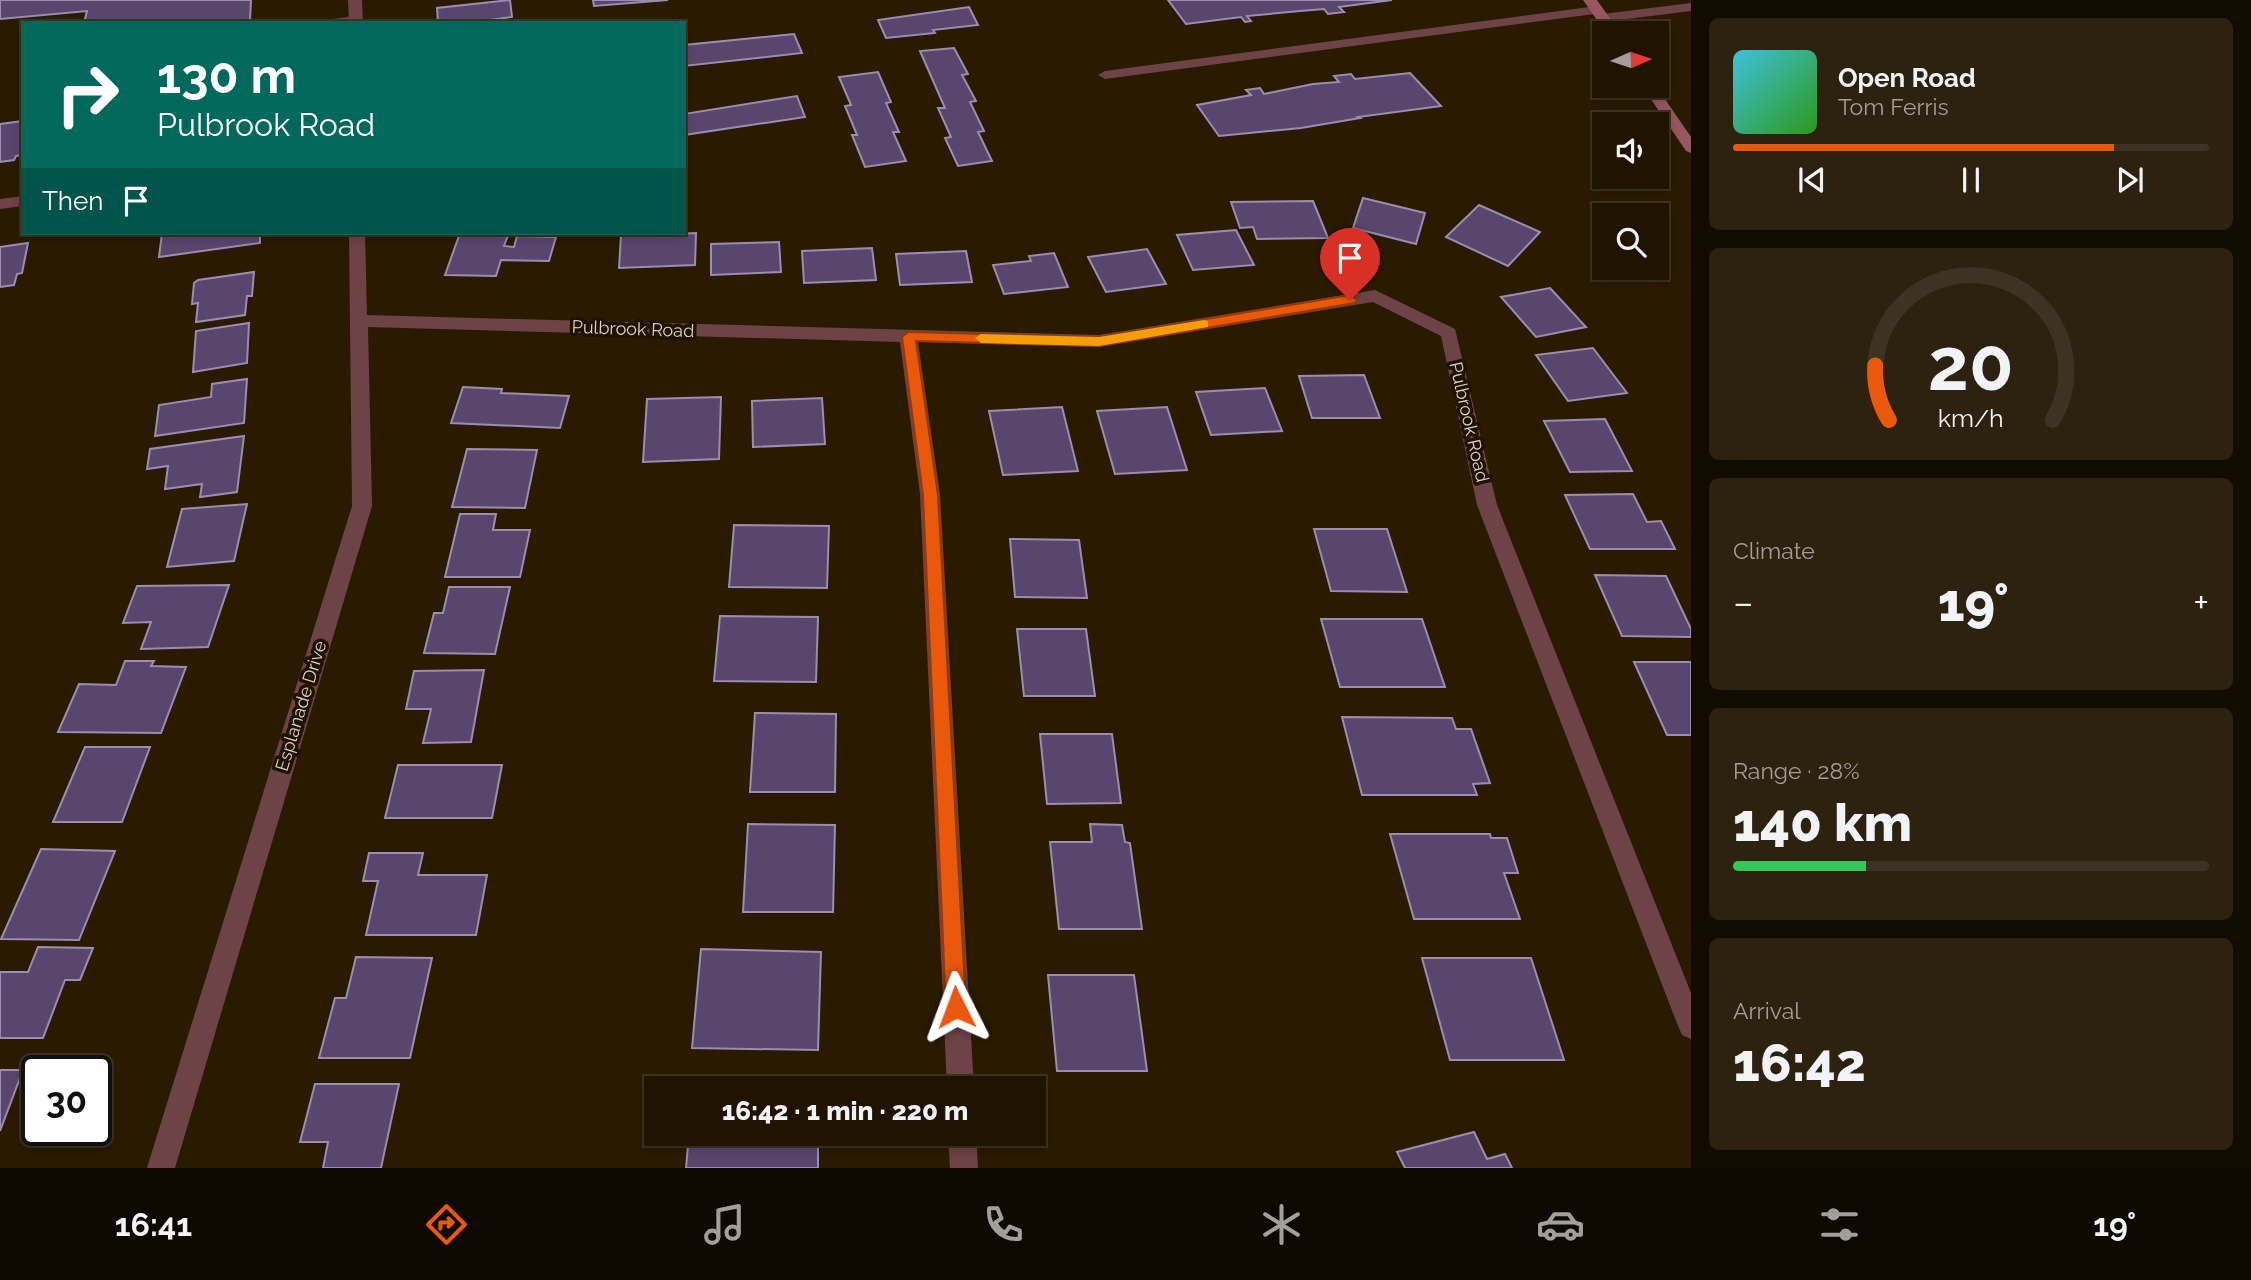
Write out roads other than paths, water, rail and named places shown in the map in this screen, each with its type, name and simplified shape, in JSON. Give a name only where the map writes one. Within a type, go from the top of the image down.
[{"type":"main road","points":[[1657,98],[1691,148]]},
{"type":"street","points":[[355,0],[356,21]]},
{"type":"street","points":[[1105,75],[1597,9],[1691,7]]},
{"type":"street","points":[[0,204],[21,201]]},
{"type":"street","name":"Esplanade Drive","points":[[161,1168],[362,506],[357,235]]},
{"type":"street","name":"Pulbrook Road","points":[[358,321],[1099,341],[1375,296],[1449,333],[1487,506],[1691,1026]]},
{"type":"street","points":[[908,337],[930,495],[959,1076]]},
{"type":"street","points":[[963,1146],[964,1168]]}]
